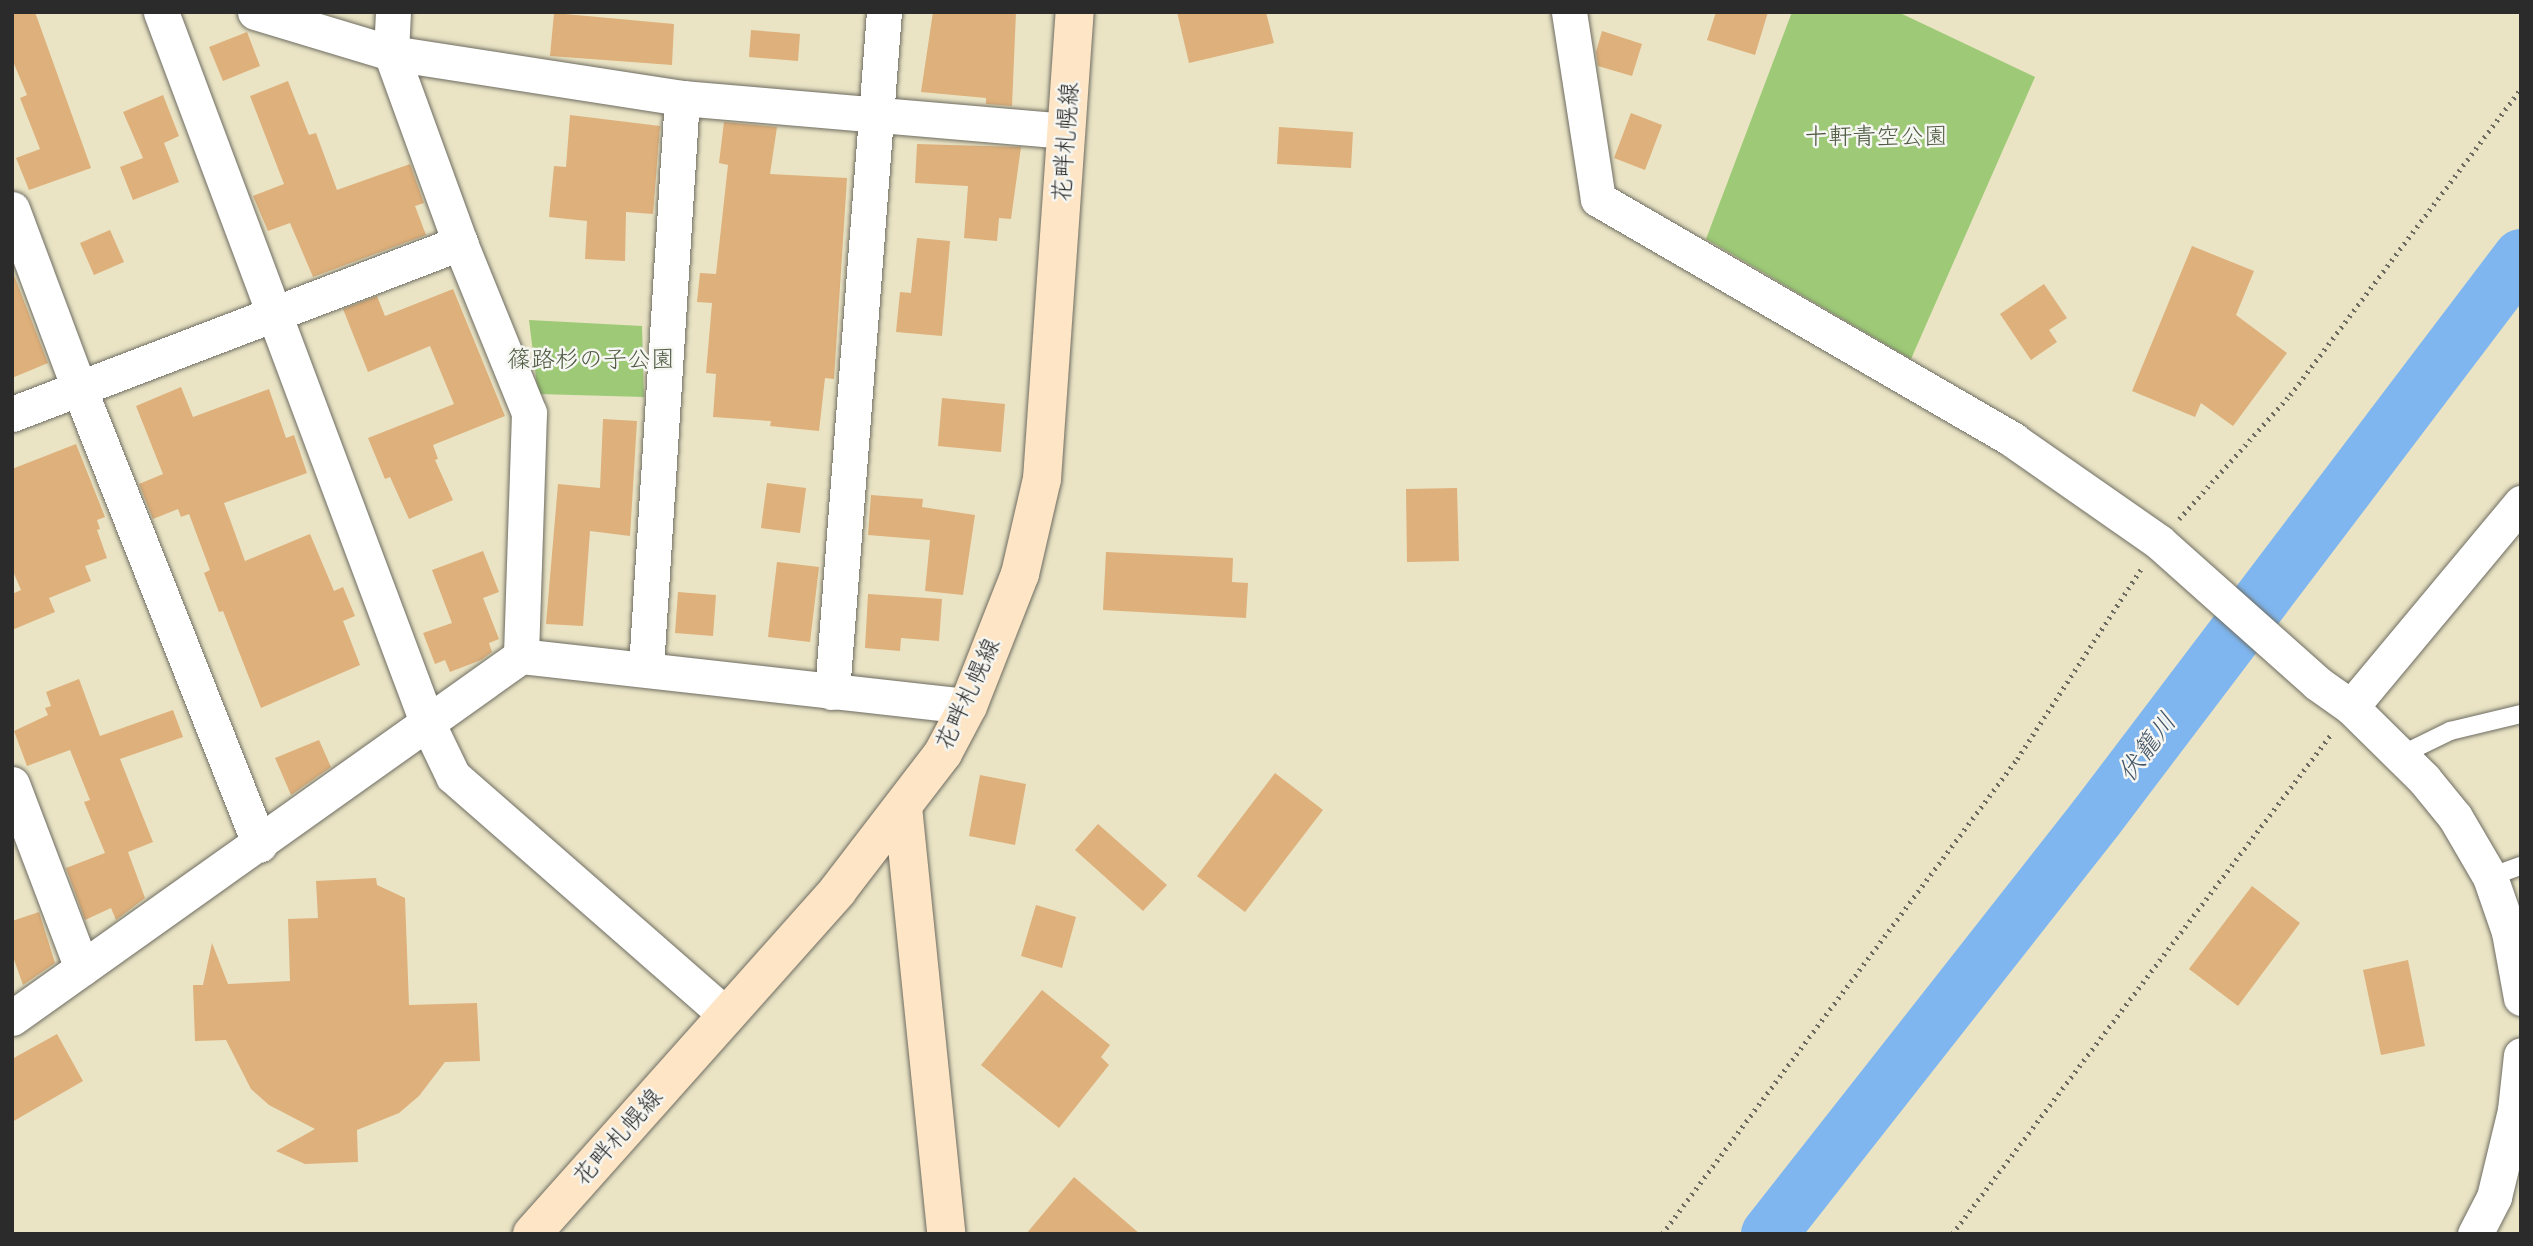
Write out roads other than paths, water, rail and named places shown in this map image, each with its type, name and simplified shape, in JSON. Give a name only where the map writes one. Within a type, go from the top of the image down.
[{"type":"main road","name":"花畔札幌線","points":[[532,1234],[838,890],[943,753],[968,706],[1020,574],[1042,479],[1075,12]]},
{"type":"main road","points":[[903,807],[946,1234]]},
{"type":"street","points":[[161,12],[427,722],[453,776],[727,1016]]},
{"type":"street","points":[[255,12],[391,53],[682,98],[1067,131]]},
{"type":"street","points":[[393,12],[391,53],[460,243],[529,413],[521,656]]},
{"type":"street","points":[[832,692],[884,12]]},
{"type":"street","points":[[1569,12],[1598,199],[2012,440],[2169,551],[2317,683],[2351,706],[2401,755],[2505,871],[2509,932],[2521,998]]},
{"type":"street","points":[[646,668],[682,98]]},
{"type":"street","points":[[12,209],[79,388],[260,845]]},
{"type":"street","points":[[12,414],[460,243]]},
{"type":"street","points":[[2351,706],[2521,503]]},
{"type":"street","points":[[12,1018],[260,845],[521,656],[968,706]]},
{"type":"street","points":[[12,784],[82,968]]},
{"type":"street","points":[[2475,1234],[2494,1197],[2515,1110],[2521,1055]]},
{"type":"lane","points":[[2401,755],[2450,731],[2521,714]]},
{"type":"waterway","name":"伏籠川","points":[[1769,1234],[2096,818],[2521,257]]},
{"type":"park label","name":"十軒青空公園","points":[[1876,137]]},
{"type":"park label","name":"篠路杉の子公園","points":[[591,360]]}]
